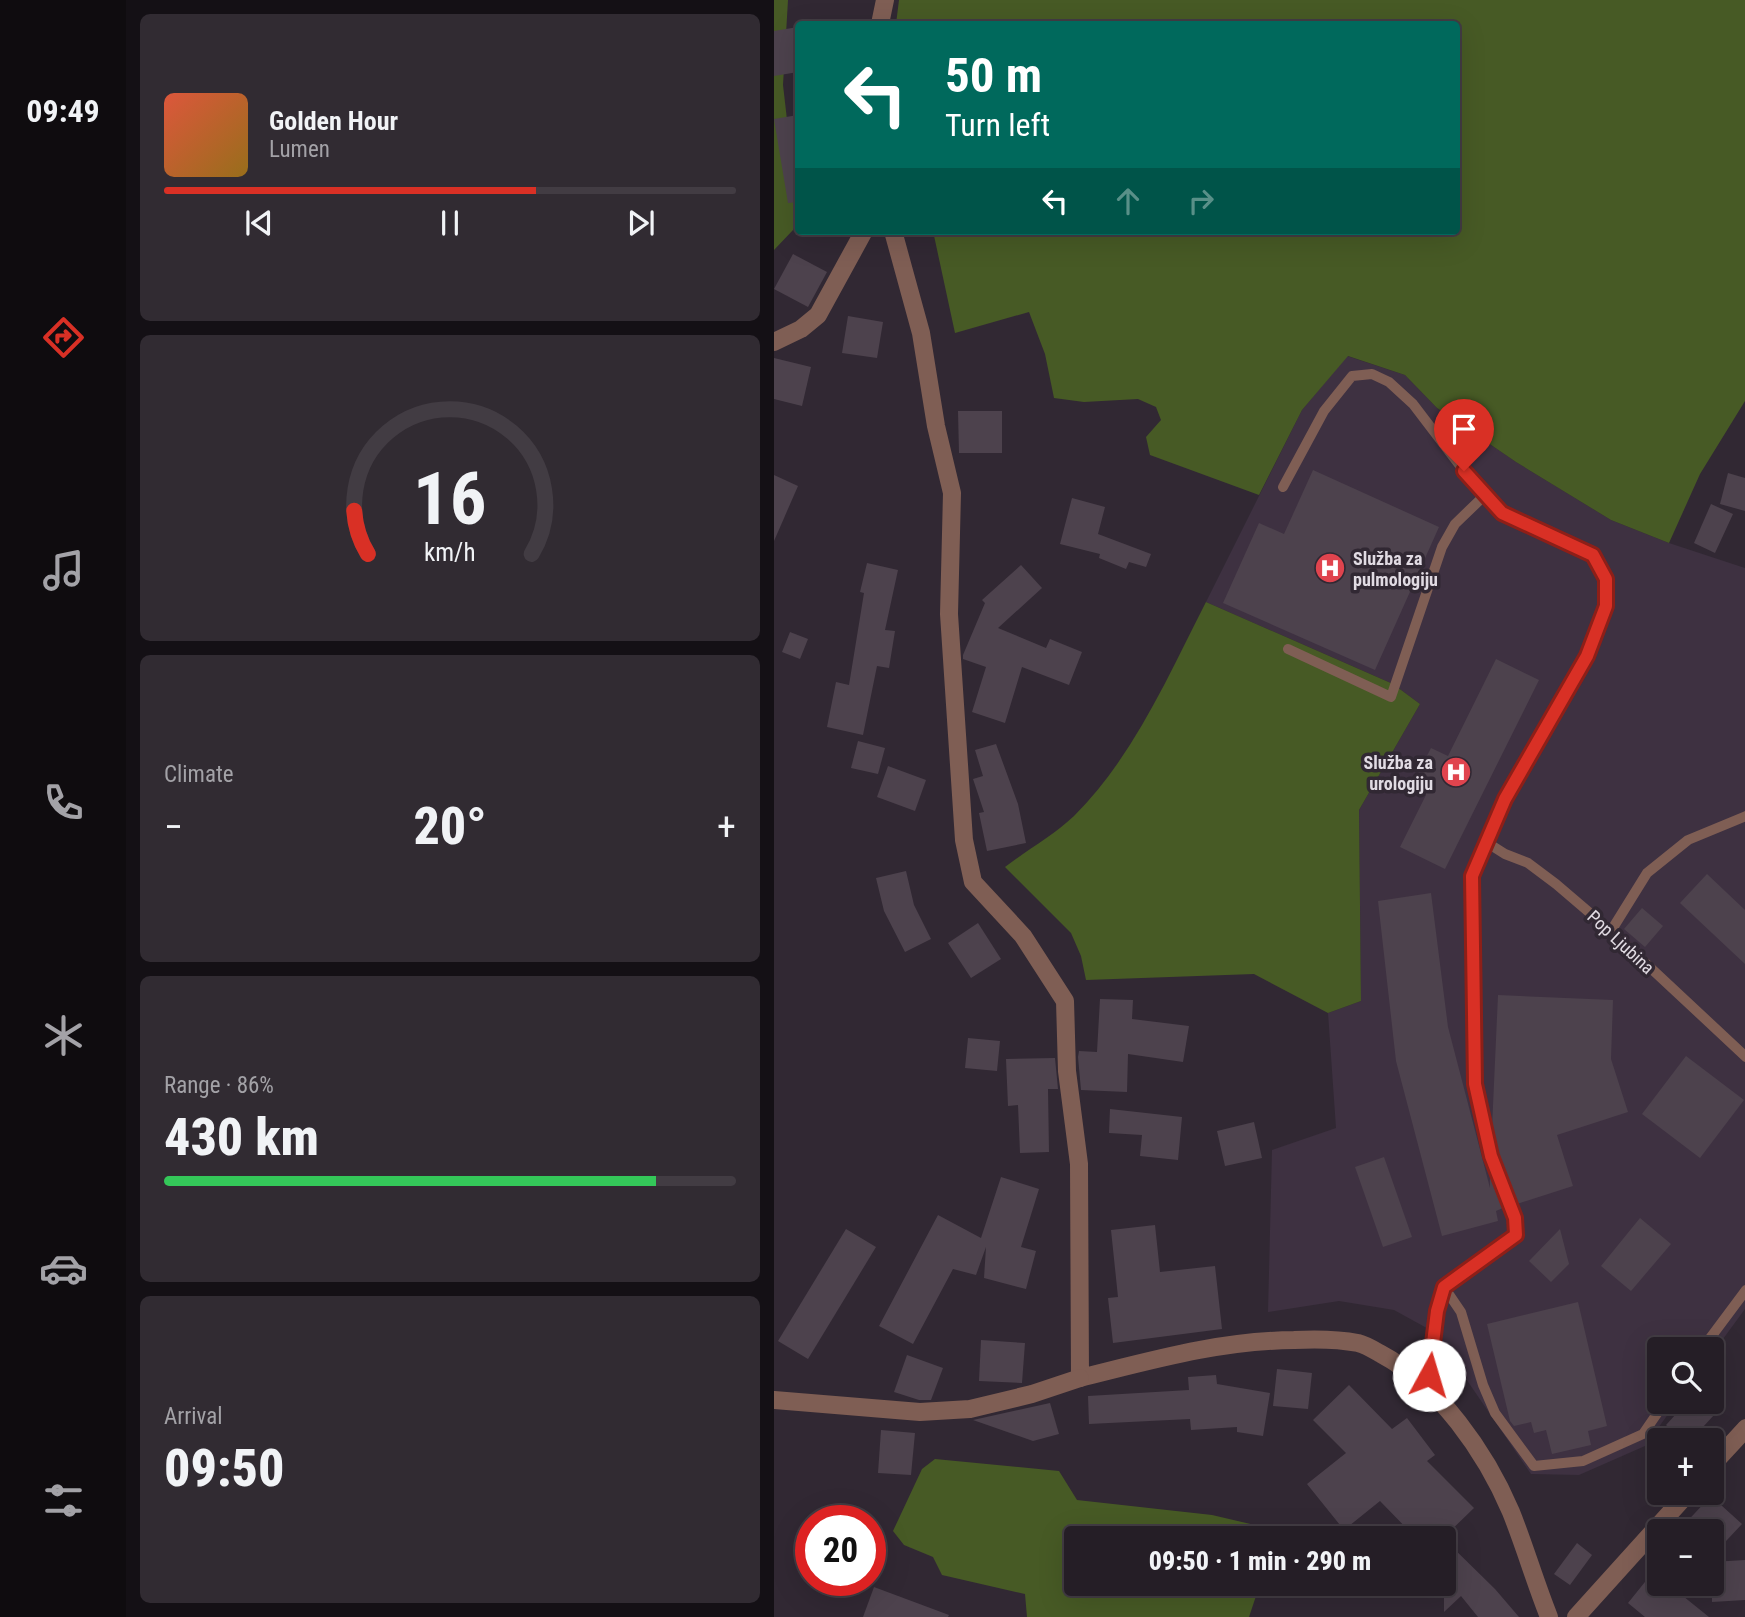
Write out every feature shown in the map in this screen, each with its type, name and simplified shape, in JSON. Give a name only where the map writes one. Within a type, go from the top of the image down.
[{"type":"street","points":[[881,21],[885,0]]},
{"type":"street","points":[[774,342],[801,329],[818,315],[862,235]]},
{"type":"street","points":[[894,235],[921,333],[936,426],[952,493],[949,614],[964,840],[973,882],[1023,936],[1065,1001],[1067,1070],[1079,1164],[1080,1378]]},
{"type":"street","points":[[774,1400],[920,1412],[970,1409],[1196,1348],[1273,1340],[1322,1339],[1360,1343],[1396,1362],[1421,1383],[1462,1426],[1485,1462],[1510,1511],[1549,1617]]},
{"type":"street","points":[[1724,1454],[1744,1435]]},
{"type":"street","points":[[1576,1617],[1677,1505]]},
{"type":"lane","points":[[1283,487],[1324,411],[1352,376],[1372,374],[1389,382],[1413,404],[1437,438],[1502,513],[1593,555],[1606,579],[1606,606],[1587,656],[1505,799],[1472,876],[1475,1084],[1491,1156],[1515,1218],[1516,1235],[1444,1287],[1437,1311],[1429,1375],[1421,1383]]},
{"type":"lane","points":[[1288,649],[1391,697],[1442,547],[1455,524],[1485,495]]},
{"type":"lane","points":[[1611,931],[1647,873],[1688,840],[1745,816]]},
{"type":"lane","name":"Pop Ljubina","points":[[1486,842],[1505,854],[1528,863],[1611,931],[1745,1057]]},
{"type":"lane","points":[[1444,1287],[1461,1312],[1483,1385],[1495,1413],[1534,1466],[1583,1461],[1643,1434],[1657,1414]]},
{"type":"lane","points":[[1711,1337],[1745,1290]]},
{"type":"shaded area","points":[[1347,356],[1405,375],[1437,408],[1516,462],[1611,520],[1745,568],[1745,1309],[1724,1338],[1647,1337],[1647,1414],[1668,1414],[1658,1428],[1647,1428],[1645,1446],[1579,1475],[1531,1474],[1434,1332],[1394,1310],[1339,1301],[1268,1312],[1272,1150],[1336,1128],[1328,1013],[1361,1001],[1359,810],[1420,704],[1393,684],[1206,602],[1302,410]]},
{"type":"green space","points":[[774,0],[788,0],[783,85],[795,189],[793,230],[774,250]]},
{"type":"green space","points":[[899,0],[1745,0],[1745,401],[1700,474],[1669,543],[1611,520],[1516,462],[1437,408],[1405,375],[1348,356],[1302,410],[1259,495],[1150,455],[1146,437],[1161,420],[1156,407],[1138,399],[1084,402],[1054,398],[1045,354],[1029,312],[955,333],[934,235],[1460,235],[1460,21],[896,21]]},
{"type":"green space","points":[[1206,602],[1393,684],[1420,704],[1359,810],[1361,1001],[1328,1013],[1254,974],[1086,980],[1081,956],[1071,933],[1005,867],[1074,816],[1115,768],[1148,714]]},
{"type":"green space","points":[[935,1459],[1059,1471],[1077,1500],[1212,1515],[1259,1526],[1064,1526],[1064,1596],[1256,1596],[1249,1617],[1027,1617],[1025,1594],[942,1575],[933,1557],[904,1545],[893,1531],[922,1469]]},
{"type":"building","points":[[795,28],[795,72],[774,76],[774,31]]},
{"type":"building","points":[[795,116],[795,202],[788,203],[774,119]]},
{"type":"building","points":[[793,254],[827,272],[808,307],[774,289]]},
{"type":"building","points":[[848,316],[883,322],[877,358],[842,353]]},
{"type":"building","points":[[774,358],[811,367],[802,406],[774,399]]},
{"type":"building","points":[[958,411],[1002,411],[1002,453],[959,453]]},
{"type":"building","name":"Služba za pulmologiju","points":[[1313,470],[1439,527],[1375,670],[1223,603],[1259,523],[1284,534]]},
{"type":"building","points":[[1728,473],[1745,478],[1745,511],[1720,504]]},
{"type":"building","points":[[774,475],[798,486],[774,541]]},
{"type":"building","points":[[1072,498],[1105,507],[1098,534],[1151,554],[1146,567],[1129,562],[1126,569],[1099,558],[1100,554],[1060,544]]},
{"type":"building","points":[[1711,504],[1733,514],[1715,553],[1694,543]]},
{"type":"building","points":[[867,563],[898,570],[885,630],[895,631],[889,668],[877,666],[863,735],[827,727],[836,682],[849,685],[864,593],[860,592]]},
{"type":"building","points":[[1021,565],[1042,588],[998,628],[1046,648],[1050,639],[1082,652],[1069,685],[1022,667],[1005,723],[972,712],[986,667],[963,659],[963,655],[985,603],[982,600]]},
{"type":"building","points":[[790,632],[808,639],[800,659],[782,652]]},
{"type":"building","name":"Služba za urologiju","points":[[1496,659],[1539,680],[1445,869],[1400,847],[1426,795],[1411,787],[1431,748],[1448,756]]},
{"type":"building","points":[[858,741],[885,748],[878,774],[851,768]]},
{"type":"building","points":[[996,744],[1018,804],[1026,843],[987,851],[979,813],[984,812],[973,779],[983,776],[975,750]]},
{"type":"building","points":[[888,766],[926,780],[915,811],[877,797]]},
{"type":"building","points":[[906,871],[914,905],[931,939],[905,952],[884,911],[876,878]]},
{"type":"building","points":[[1707,874],[1745,910],[1745,964],[1680,903]]},
{"type":"building","points":[[1431,893],[1448,1027],[1490,1188],[1490,1175],[1503,1208],[1496,1211],[1498,1221],[1442,1236],[1396,1061],[1378,901]]},
{"type":"building","points":[[1642,908],[1663,926],[1645,947],[1624,929]]},
{"type":"building","points":[[978,923],[1001,959],[971,978],[948,943]]},
{"type":"building","points":[[1498,995],[1613,1000],[1611,1059],[1628,1112],[1557,1135],[1573,1186],[1517,1204],[1498,1154],[1492,1128]]},
{"type":"building","points":[[1100,999],[1133,1000],[1132,1019],[1189,1026],[1183,1062],[1128,1054],[1127,1092],[1081,1090],[1079,1051],[1097,1052]]},
{"type":"building","points":[[968,1038],[1000,1041],[997,1071],[965,1068]]},
{"type":"building","points":[[1686,1056],[1744,1100],[1700,1158],[1642,1114]]},
{"type":"building","points":[[1055,1058],[1058,1089],[1048,1089],[1049,1152],[1020,1153],[1018,1105],[1008,1106],[1006,1059]]},
{"type":"building","points":[[1110,1109],[1182,1117],[1178,1160],[1140,1156],[1142,1135],[1109,1133]]},
{"type":"building","points":[[1254,1122],[1262,1158],[1225,1166],[1217,1131]]},
{"type":"building","points":[[1384,1157],[1412,1237],[1383,1247],[1355,1167]]},
{"type":"building","points":[[1001,1177],[1039,1189],[1021,1247],[1036,1251],[1026,1289],[984,1278],[986,1247],[976,1275],[953,1269],[913,1344],[879,1326],[938,1215],[981,1238]]},
{"type":"building","points":[[1640,1218],[1671,1244],[1631,1291],[1601,1266]]},
{"type":"building","points":[[1155,1225],[1160,1272],[1215,1266],[1222,1329],[1113,1343],[1108,1298],[1118,1297],[1111,1230]]},
{"type":"building","points":[[846,1229],[876,1247],[808,1359],[778,1341]]},
{"type":"building","points":[[1560,1229],[1569,1264],[1551,1282],[1529,1261]]},
{"type":"building","points":[[1578,1302],[1607,1426],[1588,1431],[1591,1445],[1552,1454],[1546,1430],[1534,1433],[1531,1422],[1514,1426],[1510,1421],[1487,1324]]},
{"type":"building","points":[[981,1340],[1025,1343],[1022,1383],[979,1381]]},
{"type":"building","points":[[907,1355],[943,1368],[931,1400],[919,1400],[894,1392]]},
{"type":"building","points":[[1277,1369],[1312,1373],[1308,1409],[1273,1406]]},
{"type":"building","points":[[1216,1375],[1217,1384],[1270,1393],[1263,1436],[1237,1432],[1237,1427],[1191,1430],[1190,1419],[1089,1424],[1088,1396],[1189,1390],[1188,1377]]},
{"type":"building","points":[[1349,1385],[1392,1429],[1407,1418],[1435,1455],[1427,1461],[1474,1508],[1455,1526],[1404,1526],[1380,1501],[1349,1526],[1341,1526],[1307,1484],[1346,1453],[1313,1420]]},
{"type":"building","points":[[1050,1403],[1059,1434],[1033,1441],[973,1420]]},
{"type":"building","points":[[1676,1414],[1715,1414],[1702,1428],[1669,1428],[1666,1425]]},
{"type":"building","points":[[881,1430],[915,1433],[911,1475],[878,1473]]},
{"type":"building","points":[[1703,1505],[1721,1505],[1742,1524],[1724,1543],[1724,1519],[1689,1519]]},
{"type":"building","points":[[1577,1543],[1592,1555],[1570,1585],[1554,1574]]},
{"type":"building","points":[[1456,1551],[1519,1617],[1478,1617],[1461,1596],[1444,1612],[1444,1596],[1456,1596]]},
{"type":"building","points":[[1745,1560],[1745,1600],[1712,1602],[1712,1596],[1724,1596],[1724,1561]]},
{"type":"building","points":[[1647,1579],[1647,1596],[1683,1596],[1709,1617],[1645,1617],[1628,1603]]},
{"type":"building","points":[[886,1591],[949,1615],[948,1617],[863,1617],[871,1596],[886,1596]]},
{"type":"place","name":"Služba za pulmologiju","points":[[1330,568]]},
{"type":"place","name":"Služba za urologiju","points":[[1456,772]]},
{"type":"route","points":[[1429,1375],[1437,1311],[1444,1287],[1516,1235],[1515,1218],[1491,1156],[1475,1084],[1472,876],[1505,799],[1587,656],[1606,606],[1606,579],[1593,555],[1502,513],[1464,471]]}]
